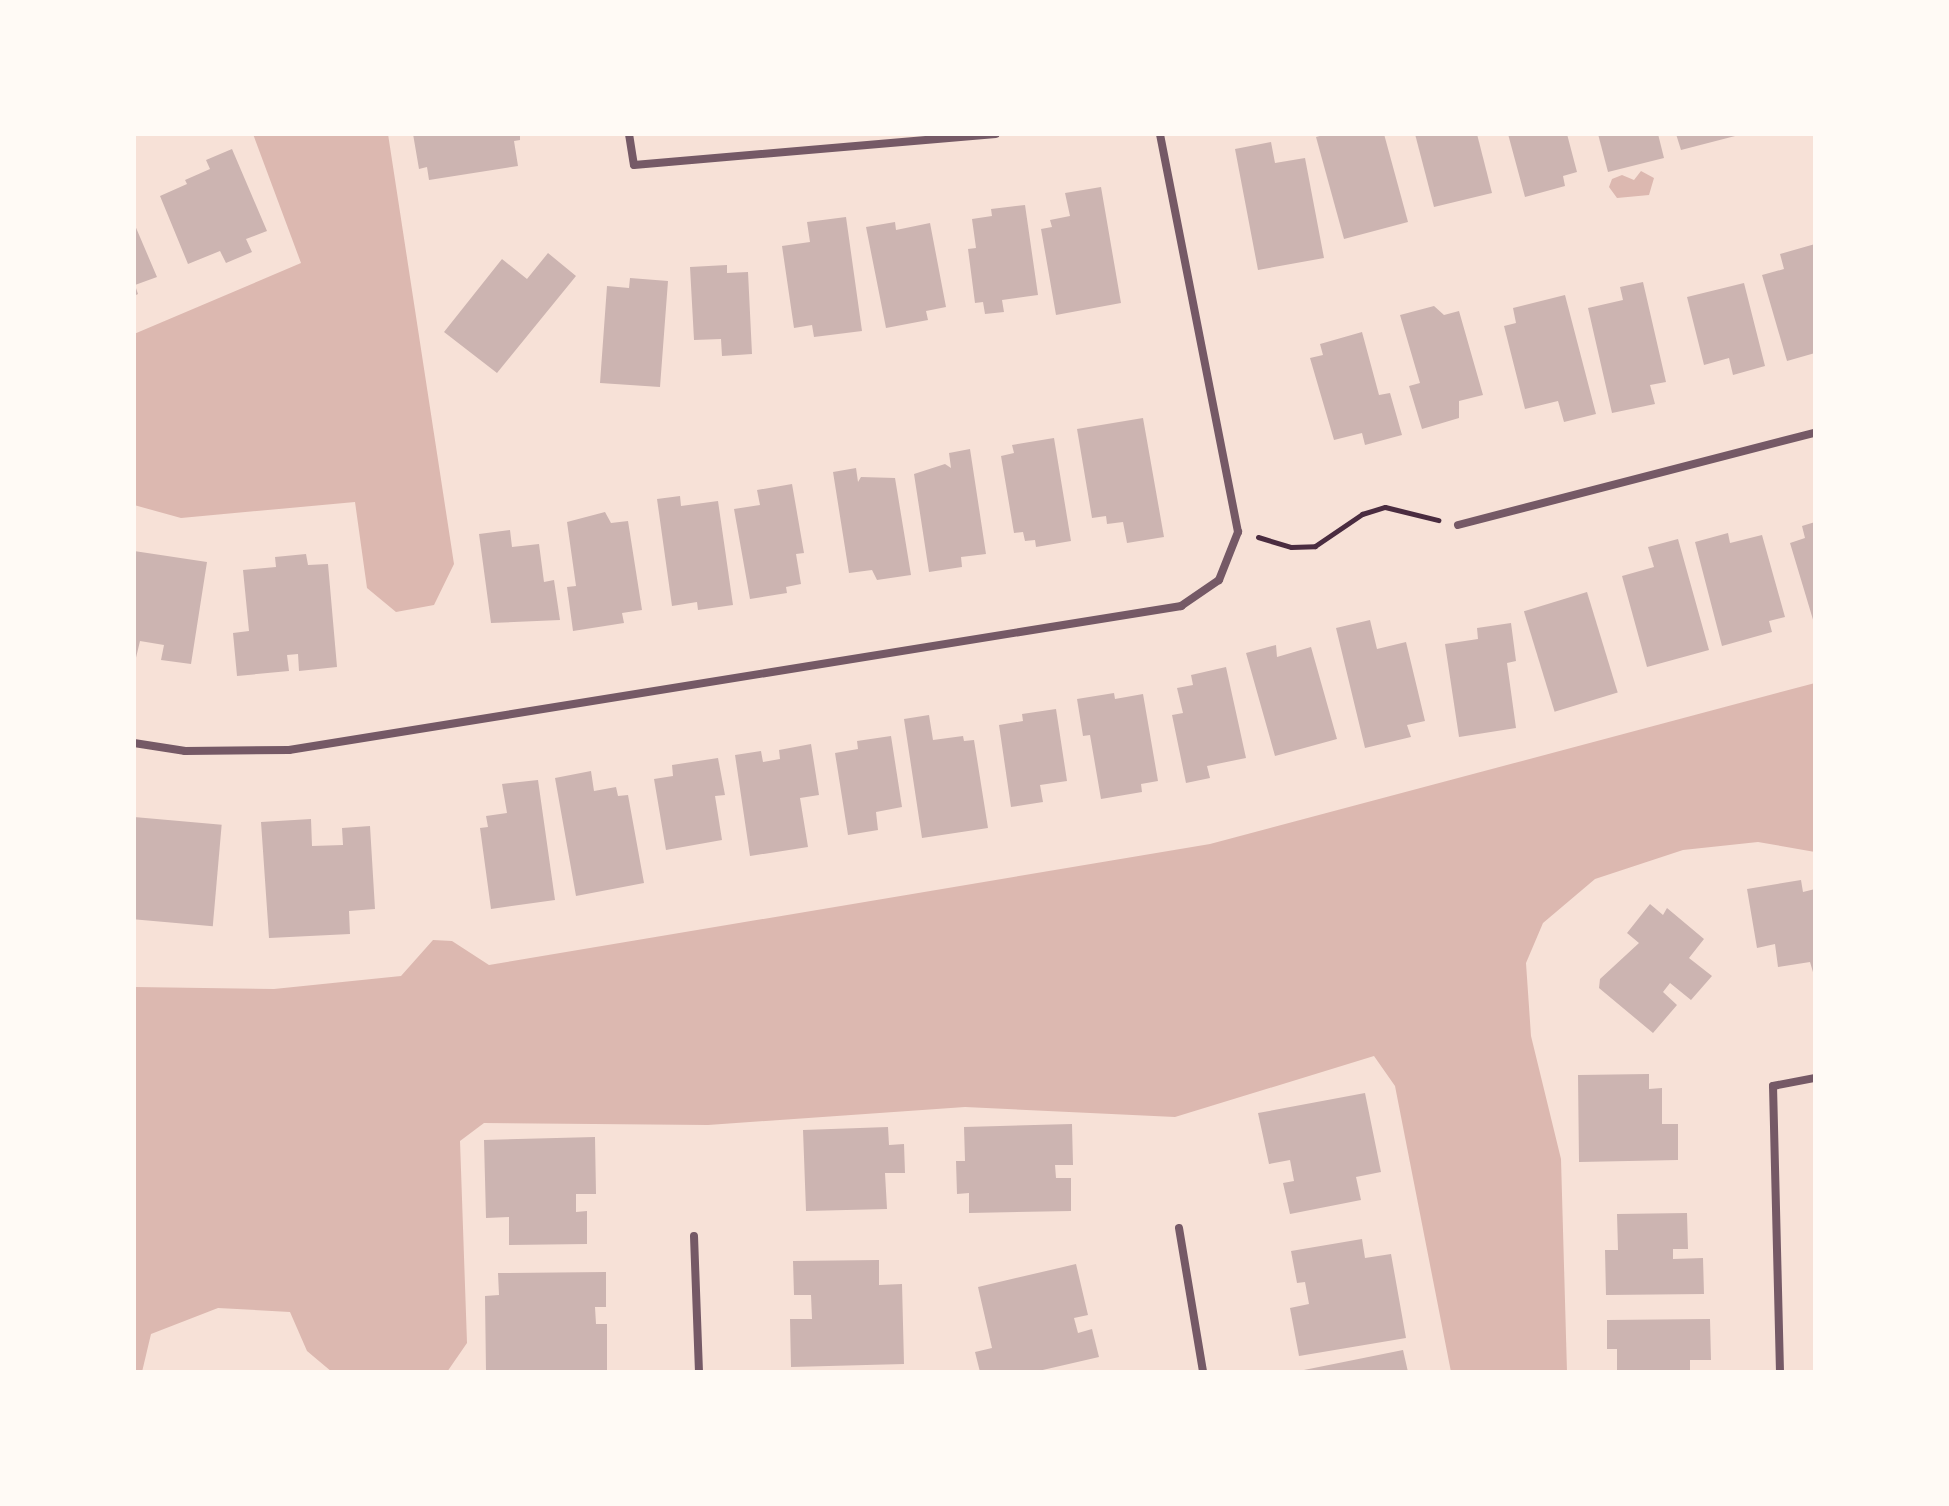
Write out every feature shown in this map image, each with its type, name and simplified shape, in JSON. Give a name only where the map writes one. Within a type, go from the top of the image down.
[{"type":"street","points":[[629,134],[634,165],[996,134]]},
{"type":"street","points":[[134,743],[185,751],[289,750],[1181,606],[1219,580],[1238,532],[1160,134]]},
{"type":"street","points":[[1458,525],[1815,433]]},
{"type":"street","points":[[1780,1372],[1773,1086],[1815,1078]]},
{"type":"street","points":[[1179,1228],[1203,1372]]},
{"type":"street","points":[[694,1236],[699,1372]]},
{"type":"path","points":[[1238,532],[1291,547],[1315,546],[1362,514],[1385,507],[1458,525]]},
{"type":"shaded area","points":[[253,134],[388,134],[454,564],[434,605],[396,612],[367,588],[355,502],[181,518],[134,505],[134,334],[301,263]]},
{"type":"shaded area","points":[[1641,171],[1654,178],[1649,195],[1617,198],[1609,187],[1612,179],[1622,175],[1634,180]]},
{"type":"shaded area","points":[[1815,683],[1815,852],[1758,842],[1683,850],[1595,879],[1543,923],[1526,963],[1531,1036],[1561,1159],[1567,1372],[1451,1372],[1395,1086],[1374,1056],[1175,1117],[965,1107],[708,1125],[484,1123],[460,1141],[467,1343],[447,1372],[332,1372],[307,1351],[290,1312],[218,1308],[151,1334],[142,1372],[134,1372],[134,987],[274,989],[401,976],[433,940],[452,941],[489,965],[1210,844]]},
{"type":"building","points":[[413,134],[520,134],[520,140],[514,141],[518,166],[429,180],[427,167],[419,169]]},
{"type":"building","points":[[1327,134],[1384,134],[1408,222],[1344,239],[1316,137]]},
{"type":"building","points":[[1415,134],[1477,134],[1492,193],[1434,207]]},
{"type":"building","points":[[1508,134],[1567,134],[1577,172],[1563,176],[1565,186],[1525,197]]},
{"type":"building","points":[[1598,134],[1658,134],[1664,158],[1608,172]]},
{"type":"building","points":[[1676,134],[1739,134],[1739,135],[1681,150]]},
{"type":"building","points":[[1271,142],[1275,163],[1305,158],[1324,258],[1258,270],[1235,149]]},
{"type":"building","points":[[232,149],[267,231],[246,239],[252,252],[226,263],[220,251],[188,264],[160,196],[210,169],[206,160]]},
{"type":"building","points":[[1101,187],[1121,303],[1056,315],[1041,229],[1052,227],[1050,220],[1070,216],[1065,193]]},
{"type":"building","points":[[1025,205],[1038,295],[1002,300],[1004,312],[985,314],[983,302],[975,303],[968,249],[976,248],[972,219],[992,216],[991,209]]},
{"type":"building","points":[[846,217],[862,331],[814,337],[812,325],[794,328],[782,246],[810,242],[807,222]]},
{"type":"building","points":[[895,222],[896,230],[930,223],[946,307],[926,311],[928,320],[886,328],[866,227]]},
{"type":"building","points":[[134,223],[157,277],[135,285],[138,294],[134,296]]},
{"type":"building","points":[[1815,244],[1815,353],[1787,361],[1762,275],[1784,269],[1780,254]]},
{"type":"building","points":[[548,253],[576,276],[497,373],[444,332],[502,259],[527,279]]},
{"type":"building","points":[[727,265],[727,273],[748,272],[752,354],[722,356],[721,339],[694,340],[690,267]]},
{"type":"building","points":[[630,278],[668,281],[660,387],[600,383],[607,286],[629,288]]},
{"type":"building","points":[[1643,282],[1666,382],[1650,385],[1655,404],[1612,413],[1588,308],[1623,300],[1620,287]]},
{"type":"building","points":[[1744,283],[1765,366],[1733,375],[1729,358],[1704,365],[1687,297]]},
{"type":"building","points":[[1565,295],[1596,414],[1564,422],[1558,401],[1525,409],[1504,326],[1516,323],[1513,308]]},
{"type":"building","points":[[1434,306],[1444,315],[1459,311],[1483,395],[1459,401],[1459,418],[1422,429],[1409,386],[1420,383],[1400,315]]},
{"type":"building","points":[[1362,332],[1379,395],[1390,393],[1402,435],[1365,445],[1362,433],[1334,440],[1310,358],[1323,355],[1320,344]]},
{"type":"building","points":[[1143,418],[1164,537],[1127,543],[1123,522],[1107,524],[1106,516],[1092,518],[1077,429]]},
{"type":"building","points":[[1054,438],[1071,541],[1036,547],[1035,540],[1025,541],[1023,532],[1014,533],[1001,456],[1014,453],[1012,445]]},
{"type":"building","points":[[970,449],[986,554],[961,557],[962,567],[929,572],[914,474],[945,464],[951,468],[949,453]]},
{"type":"building","points":[[856,468],[858,482],[861,477],[895,478],[911,575],[877,580],[872,570],[849,573],[833,472]]},
{"type":"building","points":[[792,484],[804,553],[796,554],[801,584],[786,587],[787,593],[750,599],[734,509],[760,505],[757,490]]},
{"type":"building","points":[[680,496],[681,506],[718,501],[733,605],[698,610],[697,602],[672,606],[657,499]]},
{"type":"building","points":[[605,512],[611,523],[628,521],[642,610],[622,613],[624,623],[573,631],[567,587],[576,586],[567,522]]},
{"type":"building","points":[[1815,522],[1814,623],[1790,543],[1805,538],[1802,526]]},
{"type":"building","points":[[510,530],[512,547],[539,544],[544,582],[554,580],[560,620],[491,623],[479,534]]},
{"type":"building","points":[[1728,533],[1730,543],[1762,535],[1785,617],[1769,621],[1772,632],[1722,646],[1695,542]]},
{"type":"building","points":[[1678,539],[1709,650],[1647,667],[1622,576],[1654,567],[1648,547]]},
{"type":"building","points":[[134,551],[207,562],[191,664],[161,660],[164,645],[140,641],[134,666]]},
{"type":"building","points":[[306,554],[308,565],[328,564],[337,667],[299,671],[298,654],[287,655],[289,671],[237,676],[233,633],[249,631],[243,570],[276,567],[275,557]]},
{"type":"building","points":[[1587,592],[1618,692],[1555,712],[1524,611]]},
{"type":"building","points":[[1370,620],[1377,649],[1406,642],[1425,721],[1407,725],[1411,737],[1365,748],[1336,628]]},
{"type":"building","points":[[1511,623],[1516,661],[1507,663],[1516,728],[1459,737],[1445,644],[1478,639],[1477,628]]},
{"type":"building","points":[[1276,645],[1277,657],[1311,647],[1337,739],[1275,756],[1246,653]]},
{"type":"building","points":[[1226,667],[1246,758],[1207,766],[1210,778],[1186,783],[1172,715],[1183,713],[1177,688],[1193,685],[1191,675]]},
{"type":"building","points":[[1114,693],[1115,699],[1143,694],[1158,781],[1141,784],[1142,792],[1101,799],[1090,735],[1083,736],[1077,699]]},
{"type":"building","points":[[1056,709],[1067,781],[1040,785],[1043,802],[1011,807],[999,725],[1023,721],[1022,714]]},
{"type":"building","points":[[929,715],[933,740],[963,736],[964,741],[974,740],[988,828],[922,838],[904,719]]},
{"type":"building","points":[[891,736],[902,807],[876,812],[878,830],[848,835],[835,753],[858,749],[857,741]]},
{"type":"building","points":[[811,744],[819,795],[800,798],[808,847],[750,856],[735,755],[761,751],[763,762],[780,759],[779,750]]},
{"type":"building","points":[[718,758],[725,795],[715,796],[722,840],[666,850],[654,779],[673,776],[672,765]]},
{"type":"building","points":[[591,771],[594,791],[616,787],[618,796],[628,795],[644,883],[576,896],[555,778]]},
{"type":"building","points":[[538,780],[555,900],[491,909],[480,828],[488,827],[486,816],[507,813],[502,784]]},
{"type":"building","points":[[134,817],[222,825],[213,926],[134,919]]},
{"type":"building","points":[[311,819],[312,846],[343,845],[342,828],[370,826],[375,909],[349,911],[350,934],[269,938],[261,822]]},
{"type":"building","points":[[1801,880],[1803,892],[1815,889],[1815,979],[1810,962],[1778,967],[1775,944],[1757,948],[1747,889]]},
{"type":"building","points":[[1650,904],[1663,915],[1667,908],[1704,939],[1689,958],[1712,976],[1691,1000],[1670,983],[1663,992],[1677,1005],[1653,1033],[1599,988],[1600,979],[1639,943],[1627,933]]},
{"type":"building","points":[[1649,1074],[1649,1089],[1662,1088],[1662,1124],[1678,1124],[1678,1160],[1579,1162],[1578,1075]]},
{"type":"building","points":[[1365,1093],[1381,1172],[1356,1177],[1361,1200],[1290,1214],[1283,1183],[1294,1181],[1290,1160],[1269,1164],[1258,1113]]},
{"type":"building","points":[[1072,1124],[1073,1165],[1055,1165],[1056,1178],[1071,1178],[1071,1211],[969,1213],[969,1193],[957,1194],[956,1161],[965,1161],[964,1127]]},
{"type":"building","points":[[888,1127],[889,1145],[904,1144],[905,1173],[885,1173],[887,1209],[806,1211],[803,1130]]},
{"type":"building","points":[[595,1137],[596,1194],[576,1194],[576,1212],[587,1211],[587,1244],[509,1245],[509,1217],[486,1218],[484,1140]]},
{"type":"building","points":[[1687,1213],[1688,1249],[1673,1249],[1673,1259],[1703,1258],[1704,1294],[1606,1295],[1605,1250],[1618,1250],[1617,1214]]},
{"type":"building","points":[[1362,1239],[1365,1258],[1391,1254],[1406,1338],[1299,1356],[1290,1308],[1309,1304],[1305,1282],[1297,1283],[1291,1251]]},
{"type":"building","points":[[879,1260],[879,1285],[902,1284],[904,1364],[791,1367],[790,1319],[812,1319],[811,1295],[794,1295],[793,1261]]},
{"type":"building","points":[[1076,1264],[1088,1315],[1074,1318],[1078,1333],[1092,1329],[1099,1357],[1034,1372],[980,1372],[975,1352],[992,1348],[978,1287]]},
{"type":"building","points":[[606,1272],[606,1307],[595,1307],[596,1324],[607,1324],[607,1371],[486,1372],[485,1296],[499,1295],[498,1273]]},
{"type":"building","points":[[1710,1319],[1711,1360],[1690,1360],[1690,1372],[1617,1372],[1617,1349],[1607,1349],[1607,1320]]},
{"type":"building","points":[[1403,1350],[1408,1372],[1299,1372],[1299,1371]]}]
